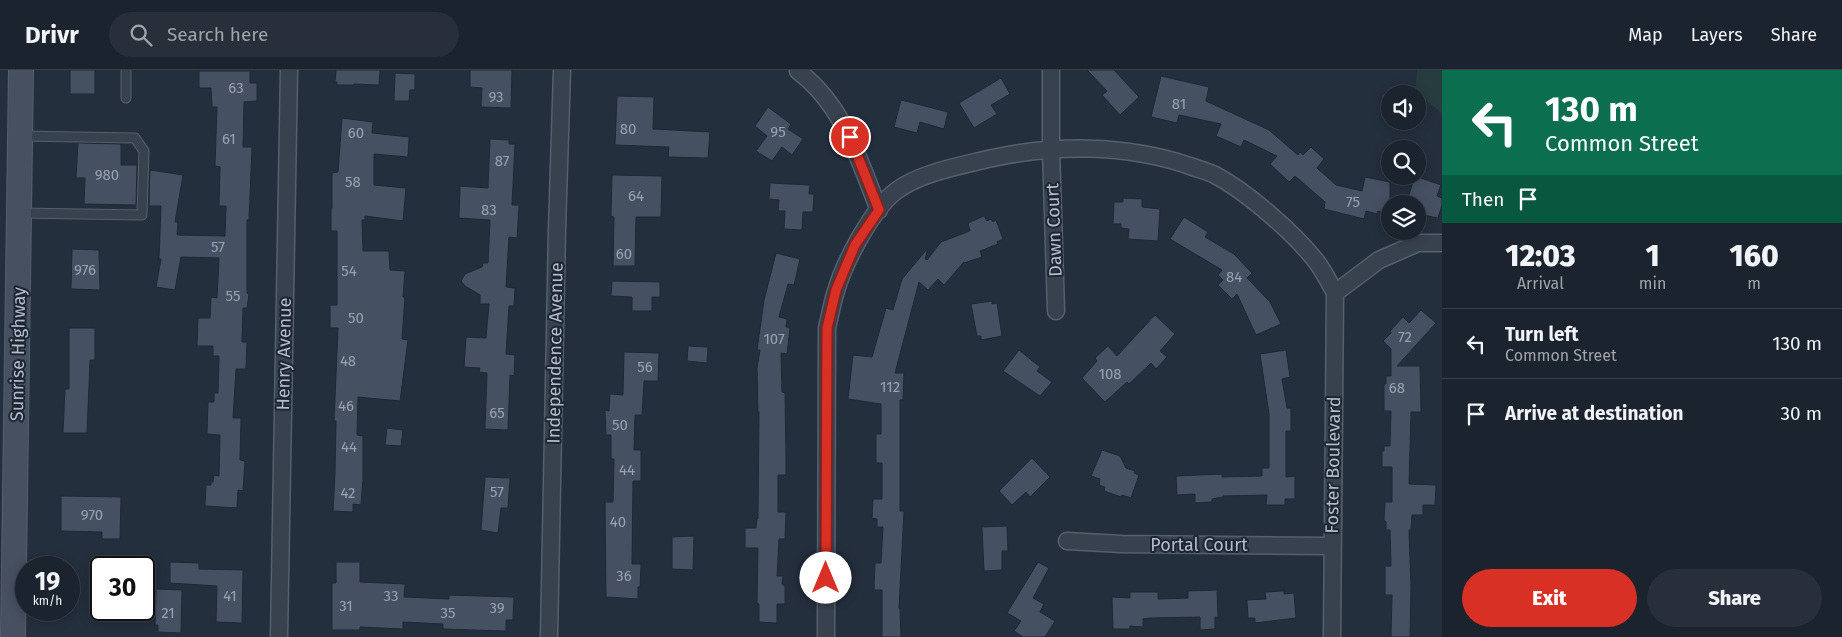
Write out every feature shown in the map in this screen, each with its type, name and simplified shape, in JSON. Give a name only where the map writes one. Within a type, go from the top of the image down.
[{"type":"main road","name":"Sunrise Highway","points":[[13,637],[21,70]]},
{"type":"street","name":"Henry Avenue","points":[[279,637],[290,70]]},
{"type":"street","name":"Independence Avenue","points":[[549,637],[562,70]]},
{"type":"street","name":"Dawn Court","points":[[1051,70],[1051,149],[1056,311]]},
{"type":"street","points":[[798,71],[818,87],[841,119],[879,210]]},
{"type":"street","points":[[826,637],[827,328],[836,290],[855,245],[879,210],[896,192],[923,177],[957,166],[1001,156],[1051,149],[1112,149],[1168,158],[1214,175],[1249,198],[1283,226],[1316,261],[1335,293],[1379,260],[1418,243],[1442,243]]},
{"type":"street","name":"Foster Boulevard","points":[[1332,637],[1335,293]]},
{"type":"street","name":"Portal Court","points":[[1067,541],[1121,544],[1332,546]]},
{"type":"lane","points":[[126,70],[126,98]]},
{"type":"lane","points":[[20,136],[135,138],[144,151],[142,215],[20,213]]},
{"type":"green space","points":[[1417,70],[1442,70],[1442,113],[1426,101],[1426,85],[1416,85]]},
{"type":"building","points":[[70,70],[95,70],[95,94],[70,94]]},
{"type":"building","points":[[336,70],[380,70],[379,85],[337,85],[337,82],[335,82]]},
{"type":"building","points":[[470,70],[512,70],[511,108],[481,107],[482,88],[470,87]]},
{"type":"building","points":[[1087,70],[1114,70],[1139,97],[1120,115],[1102,95],[1107,91]]},
{"type":"building","points":[[199,71],[250,71],[250,83],[257,83],[257,101],[244,102],[243,147],[252,147],[249,220],[247,220],[247,293],[249,294],[247,308],[243,308],[242,342],[247,342],[246,369],[236,369],[233,418],[241,418],[240,460],[245,461],[243,491],[238,490],[237,508],[205,506],[206,485],[211,485],[214,475],[219,476],[220,435],[207,434],[208,402],[214,402],[214,393],[218,393],[219,356],[213,356],[213,346],[197,346],[198,318],[210,318],[211,297],[217,298],[219,258],[181,257],[175,290],[156,287],[161,259],[159,259],[161,206],[149,206],[150,170],[183,175],[175,222],[178,222],[177,235],[225,236],[226,206],[219,206],[220,167],[215,166],[217,107],[212,107],[211,88],[199,88]]},
{"type":"building","points":[[395,73],[415,74],[415,90],[410,90],[409,101],[394,101]]},
{"type":"building","points":[[1161,76],[1209,87],[1206,101],[1269,130],[1298,155],[1300,152],[1303,155],[1311,147],[1324,159],[1317,168],[1336,185],[1362,191],[1365,177],[1381,180],[1381,185],[1390,185],[1390,195],[1381,195],[1381,212],[1378,211],[1377,214],[1366,211],[1364,219],[1324,209],[1325,202],[1295,176],[1289,182],[1270,164],[1277,156],[1244,140],[1241,147],[1216,136],[1221,124],[1179,115],[1177,123],[1151,117]]},
{"type":"building","points":[[1001,78],[1010,94],[991,105],[997,114],[974,128],[959,103]]},
{"type":"building","points":[[617,96],[654,97],[653,129],[710,132],[708,158],[668,157],[669,147],[615,145]]},
{"type":"building","points":[[901,100],[948,112],[944,129],[920,122],[917,133],[894,127]]},
{"type":"building","points":[[768,107],[791,124],[788,129],[803,139],[792,155],[782,147],[772,161],[756,151],[767,136],[755,126]]},
{"type":"building","points":[[342,118],[373,122],[372,133],[409,137],[408,157],[374,154],[374,185],[406,188],[403,221],[365,216],[365,220],[362,220],[363,251],[389,251],[390,270],[405,271],[402,339],[408,340],[400,401],[358,397],[357,435],[363,436],[363,479],[361,505],[353,504],[353,512],[333,511],[338,328],[330,328],[330,305],[337,305],[337,231],[331,231],[331,208],[332,173],[338,172]]},
{"type":"building","points":[[490,139],[509,140],[509,144],[515,144],[512,205],[519,205],[517,238],[509,237],[506,287],[515,288],[514,306],[509,306],[506,354],[515,355],[514,376],[510,375],[508,430],[485,429],[487,373],[479,372],[480,368],[464,367],[466,337],[486,338],[489,304],[480,304],[480,295],[465,286],[461,281],[465,274],[482,267],[483,263],[488,263],[490,220],[459,218],[460,186],[488,188]]},
{"type":"building","points":[[78,143],[121,144],[121,165],[137,165],[136,205],[84,204],[85,178],[76,178]]},
{"type":"building","points":[[612,175],[662,176],[661,217],[636,217],[635,266],[613,266],[614,217],[611,216]]},
{"type":"building","points":[[1426,180],[1441,185],[1437,196],[1442,198],[1438,218],[1426,216],[1426,195],[1409,195],[1412,185],[1426,185]]},
{"type":"building","points":[[770,183],[810,185],[809,194],[814,194],[813,212],[803,212],[802,230],[784,229],[785,211],[778,211],[779,200],[769,199]]},
{"type":"building","points":[[1123,198],[1142,199],[1142,207],[1160,209],[1158,241],[1128,239],[1129,229],[1121,228],[1121,224],[1113,224],[1114,202],[1123,202]]},
{"type":"building","points":[[984,216],[987,221],[991,219],[993,222],[996,220],[1003,239],[997,242],[998,244],[980,251],[982,257],[964,262],[944,285],[938,279],[928,290],[919,282],[895,373],[904,373],[903,400],[900,400],[900,511],[904,511],[899,608],[901,637],[882,637],[882,590],[874,590],[875,563],[881,563],[883,527],[877,527],[877,519],[872,518],[873,499],[882,499],[882,463],[876,463],[876,434],[881,434],[881,404],[848,399],[853,355],[872,357],[886,308],[893,310],[902,279],[928,248],[925,259],[927,260],[941,242],[970,231],[968,223]]},
{"type":"building","points":[[1184,217],[1208,232],[1205,237],[1234,254],[1252,273],[1247,278],[1270,302],[1281,324],[1256,335],[1237,294],[1232,299],[1218,285],[1223,280],[1218,275],[1222,270],[1170,239]]},
{"type":"building","points":[[72,249],[99,250],[100,290],[71,289]]},
{"type":"building","points":[[776,253],[800,259],[794,285],[788,284],[779,317],[787,319],[786,327],[790,328],[787,354],[781,353],[782,392],[785,393],[786,475],[778,475],[778,512],[786,512],[785,539],[779,539],[777,576],[783,576],[782,584],[785,586],[785,604],[777,604],[777,623],[759,622],[759,604],[757,604],[758,548],[745,548],[745,528],[756,528],[758,519],[759,412],[757,368],[760,350],[757,350],[764,300]]},
{"type":"building","points":[[612,281],[660,282],[660,297],[652,297],[652,311],[632,311],[632,297],[611,296]]},
{"type":"building","points":[[992,301],[992,304],[997,303],[1002,336],[981,340],[981,336],[977,336],[971,304]]},
{"type":"building","points":[[1421,310],[1436,323],[1397,366],[1420,366],[1421,412],[1411,412],[1409,484],[1436,485],[1435,505],[1423,505],[1423,515],[1412,515],[1411,530],[1409,530],[1410,637],[1391,637],[1392,595],[1385,595],[1385,566],[1391,566],[1390,530],[1386,530],[1386,522],[1384,520],[1385,502],[1392,502],[1392,467],[1382,467],[1382,451],[1384,451],[1384,446],[1390,446],[1391,411],[1384,411],[1384,384],[1386,384],[1386,376],[1391,376],[1391,349],[1383,341],[1403,317],[1409,323]]},
{"type":"building","points":[[1155,315],[1175,334],[1160,351],[1167,357],[1156,369],[1151,363],[1129,384],[1127,382],[1105,402],[1082,378],[1097,361],[1095,358],[1108,346],[1117,356]]},
{"type":"building","points":[[69,328],[95,328],[95,360],[90,360],[87,433],[63,433],[65,389],[69,389]]},
{"type":"building","points":[[688,346],[708,347],[707,363],[687,361]]},
{"type":"building","points":[[1019,350],[1040,367],[1037,371],[1052,382],[1040,396],[1003,371]]},
{"type":"building","points":[[1286,350],[1290,377],[1282,379],[1287,408],[1291,408],[1291,431],[1286,431],[1286,477],[1295,476],[1295,499],[1285,499],[1285,505],[1266,505],[1267,495],[1223,496],[1212,499],[1212,502],[1195,503],[1195,494],[1177,495],[1176,476],[1222,474],[1222,477],[1262,476],[1262,468],[1269,468],[1269,414],[1260,354]]},
{"type":"building","points":[[624,352],[659,353],[658,381],[644,381],[642,415],[635,415],[634,450],[641,450],[641,481],[633,481],[632,564],[641,564],[638,599],[606,597],[605,502],[613,502],[614,459],[611,459],[611,435],[606,435],[605,410],[609,411],[610,394],[623,395]]},
{"type":"building","points":[[387,428],[403,430],[401,446],[385,445]]},
{"type":"building","points":[[1102,450],[1120,456],[1126,468],[1135,471],[1134,473],[1139,475],[1131,498],[1122,495],[1121,497],[1104,491],[1105,487],[1099,485],[1100,479],[1091,476]]},
{"type":"building","points":[[1032,458],[1050,477],[1030,497],[1026,492],[1012,505],[999,491]]},
{"type":"building","points":[[485,477],[510,478],[508,508],[501,508],[498,533],[481,530]]},
{"type":"building","points":[[61,496],[121,497],[120,539],[102,539],[102,532],[61,531]]},
{"type":"building","points":[[1007,526],[1008,551],[1002,551],[1002,570],[984,571],[982,527]]},
{"type":"building","points":[[694,536],[693,570],[672,569],[672,537]]},
{"type":"building","points":[[170,562],[199,563],[199,569],[243,570],[242,623],[216,622],[217,586],[170,583]]},
{"type":"building","points":[[336,562],[360,562],[360,582],[405,584],[404,597],[449,599],[449,595],[514,597],[513,620],[506,620],[506,631],[443,629],[443,624],[403,622],[403,629],[360,627],[360,630],[332,630],[332,583],[336,583]]},
{"type":"building","points":[[1038,562],[1049,568],[1033,598],[1044,604],[1040,612],[1055,621],[1045,637],[1023,637],[1014,631],[1021,621],[1007,613]]},
{"type":"building","points":[[156,589],[182,590],[181,633],[158,632],[158,625],[155,625]]},
{"type":"building","points":[[1217,590],[1218,617],[1215,617],[1215,629],[1200,630],[1200,617],[1150,618],[1143,619],[1143,627],[1130,626],[1130,629],[1113,629],[1112,597],[1130,598],[1130,592],[1158,592],[1158,599],[1188,598],[1188,591]]},
{"type":"building","points":[[1284,591],[1284,594],[1294,593],[1296,618],[1255,623],[1255,618],[1248,618],[1247,600],[1266,599],[1265,592]]},
{"type":"route","points":[[826,578],[827,328],[836,290],[855,245],[879,210],[850,137]]}]
